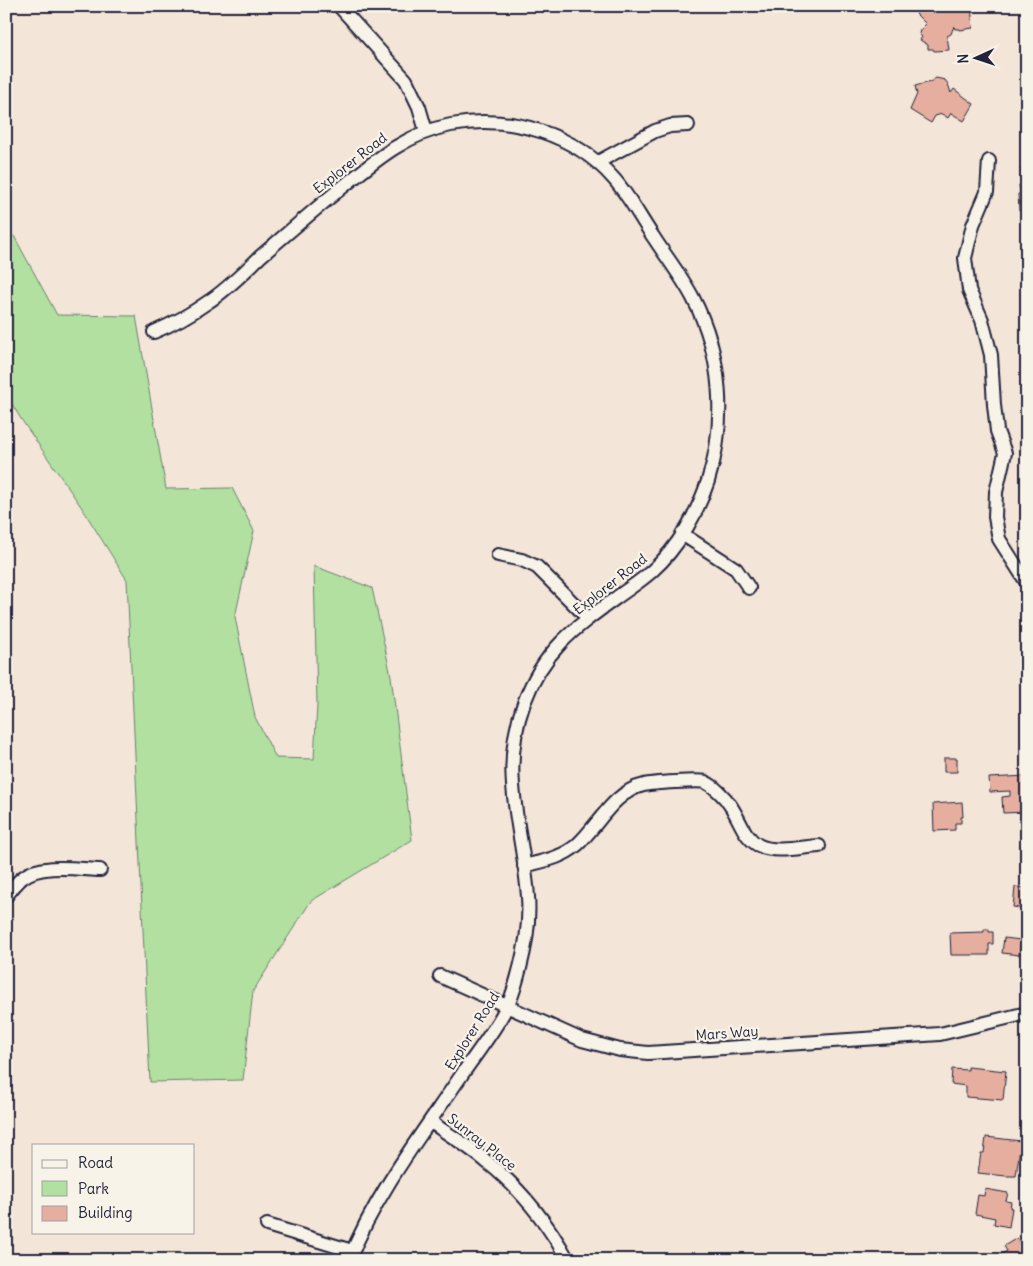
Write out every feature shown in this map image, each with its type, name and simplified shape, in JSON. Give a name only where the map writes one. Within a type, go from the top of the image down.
[{"type":"street","points":[[339,6],[406,80],[420,107],[426,131]]},
{"type":"street","name":"Explorer Road","points":[[154,332],[176,322],[211,301],[313,210],[374,161],[399,144],[426,131],[441,127],[470,122],[506,123],[540,131],[557,138],[598,162],[618,183],[684,283],[701,317],[713,355],[717,375],[719,416],[714,457],[702,497],[682,534],[665,558],[650,573],[588,618],[552,651],[532,684],[518,721],[512,759],[512,778],[513,798],[529,900],[528,935],[520,969],[508,1006],[431,1122],[414,1143],[366,1222],[350,1255]]},
{"type":"street","points":[[598,162],[655,131],[670,126],[688,125]]},
{"type":"street","points":[[989,161],[987,192],[973,225],[965,258],[969,290],[982,320],[991,355],[997,431],[1004,453],[996,492],[995,518],[999,539],[1027,583]]},
{"type":"street","points":[[682,534],[736,569],[749,588]]},
{"type":"street","points":[[498,555],[522,560],[537,567],[588,618]]},
{"type":"street","points":[[524,866],[560,856],[577,845],[593,825],[627,791],[645,785],[704,782],[715,788],[730,805],[739,824],[750,838],[760,846],[777,849],[819,846]]},
{"type":"street","points":[[6,896],[22,878],[35,870],[48,868],[100,870]]},
{"type":"street","name":"Mars Way","points":[[440,976],[582,1040],[620,1050],[648,1053],[940,1034],[1027,1013]]},
{"type":"street","name":"Sunray Place","points":[[431,1122],[486,1161],[517,1189],[544,1221],[568,1260]]},
{"type":"street","points":[[267,1225],[350,1255]]},
{"type":"green space","points":[[6,235],[14,236],[57,315],[136,316],[166,489],[232,488],[254,531],[235,617],[255,717],[276,758],[314,759],[317,705],[314,566],[372,588],[391,676],[412,840],[311,901],[253,991],[243,1080],[150,1082],[127,580],[82,508],[6,394]]},
{"type":"building","points":[[923,6],[971,6],[973,28],[960,30],[955,29],[954,26],[951,34],[947,36],[949,50],[934,51],[933,49],[928,49],[928,45],[920,40],[922,37],[919,34],[926,24],[916,14]]},
{"type":"building","points":[[936,78],[945,80],[951,93],[954,89],[974,104],[964,121],[951,113],[948,118],[942,114],[935,116],[931,123],[910,110],[917,94],[915,86],[930,82]]},
{"type":"building","points":[[1024,146],[1027,146],[1027,211],[1019,211],[1019,185],[1025,185],[1024,180],[1022,180],[1021,168],[1024,168]]},
{"type":"building","points":[[944,758],[957,758],[957,772],[944,772]]},
{"type":"building","points":[[1027,776],[1027,812],[1003,813],[1002,797],[1010,796],[1010,791],[990,792],[989,778]]},
{"type":"building","points":[[962,802],[963,817],[961,817],[961,823],[955,823],[955,830],[934,831],[933,804]]},
{"type":"building","points":[[1015,887],[1027,888],[1027,933],[1023,933],[1025,909],[1013,907]]},
{"type":"building","points":[[984,929],[989,929],[989,932],[993,932],[993,944],[989,944],[989,955],[951,955],[950,933],[984,932]]},
{"type":"building","points":[[1004,938],[1021,940],[1019,955],[1002,953]]},
{"type":"building","points":[[968,1067],[1006,1071],[1003,1100],[966,1097],[966,1086],[951,1084],[952,1069],[968,1070]]},
{"type":"building","points":[[986,1137],[1021,1141],[1016,1176],[978,1173],[981,1153],[984,1153]]},
{"type":"building","points":[[985,1189],[1008,1193],[1006,1201],[1011,1202],[1010,1208],[1012,1208],[1009,1227],[994,1224],[995,1218],[975,1214],[978,1195],[984,1196]]},
{"type":"building","points":[[1017,1238],[1027,1256],[1020,1260],[991,1260],[1007,1251],[1004,1246]]}]
